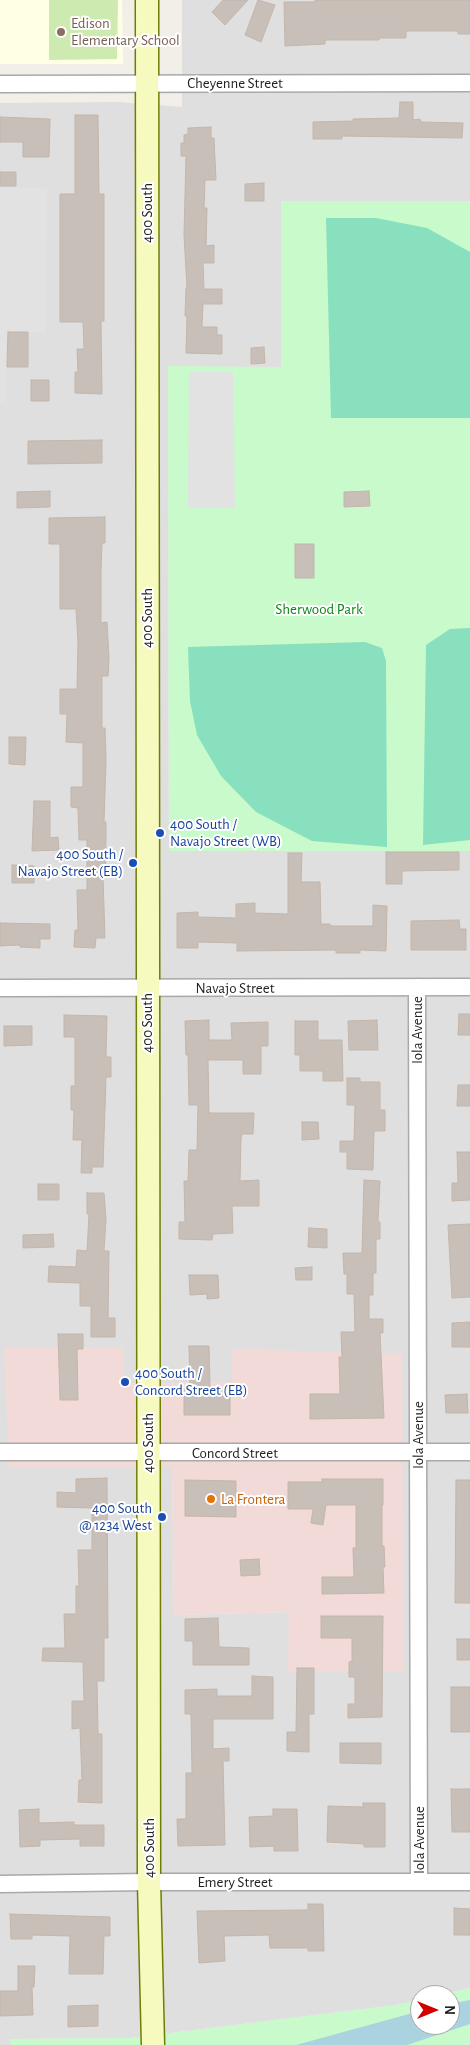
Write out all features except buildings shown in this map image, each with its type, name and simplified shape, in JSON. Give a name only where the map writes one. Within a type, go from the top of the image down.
[{"type":"main road","name":"400 South","points":[[147,0],[149,1882],[153,2045]]},
{"type":"street","name":"Cheyenne Street","points":[[0,84],[470,84]]},
{"type":"street","name":"Navajo Street","points":[[0,988],[470,987]]},
{"type":"street","name":"Iola Avenue","points":[[416,988],[419,1882]]},
{"type":"street","name":"Concord Street","points":[[0,1452],[470,1452]]},
{"type":"street","name":"Emery Street","points":[[0,1884],[470,1882]]},
{"type":"shaded area","name":"Edison Elementary School","points":[[0,0],[122,0],[123,64],[0,64]]},
{"type":"shaded area","points":[[182,0],[470,0],[470,201],[282,201],[282,367],[168,367],[169,851],[470,851],[470,1988],[460,1990],[460,1985],[410,1985],[410,2002],[396,2005],[130,2038],[11,2039],[11,2045],[0,2045],[0,103],[119,102],[182,107]],"holes":[[[123,1348],[123,1384],[233,1382],[233,1349],[403,1671],[290,1612],[174,1615],[172,1467],[9,1467]]]},
{"type":"shaded area","points":[[0,188],[47,188],[46,332],[6,332],[6,403],[0,403]]},
{"type":"shaded area","points":[[189,372],[233,372],[235,508],[188,508]]},
{"type":"shaded area","points":[[123,1347],[124,1384],[232,1382],[232,1349],[402,1354],[404,1671],[288,1672],[289,1612],[174,1615],[172,1467],[9,1467],[4,1348]]},
{"type":"green space","points":[[49,0],[118,0],[117,59],[49,60]]},
{"type":"green space","name":"Sherwood Park","points":[[281,201],[470,201],[470,851],[169,851],[168,366],[281,367]]},
{"type":"green space","points":[[326,218],[376,218],[427,228],[470,252],[470,418],[331,418]]},
{"type":"green space","points":[[470,628],[470,840],[423,845],[426,645],[450,629]]},
{"type":"green space","points":[[365,642],[382,648],[386,661],[387,847],[312,841],[256,812],[221,776],[197,735],[190,701],[188,647]]},
{"type":"green space","points":[[470,1988],[470,2045],[11,2045],[10,2039],[130,2038],[410,2002],[410,2035],[460,2035],[460,1990]]},
{"type":"water","points":[[470,2000],[470,2024],[460,2027],[460,2002]]},
{"type":"water","points":[[410,2014],[410,2035],[437,2035],[407,2045],[296,2045]]},
{"type":"place","name":"Edison Elementary School","points":[[61,32]]},
{"type":"place","name":"400 South / Navajo Street (WB)","points":[[160,833]]},
{"type":"place","name":"400 South / Navajo Street (EB)","points":[[133,863]]},
{"type":"place","name":"400 South / Concord Street (EB)","points":[[125,1382]]},
{"type":"place","name":"La Frontera","points":[[211,1499]]},
{"type":"place","name":"400 South @ 1234 West","points":[[162,1517]]}]
